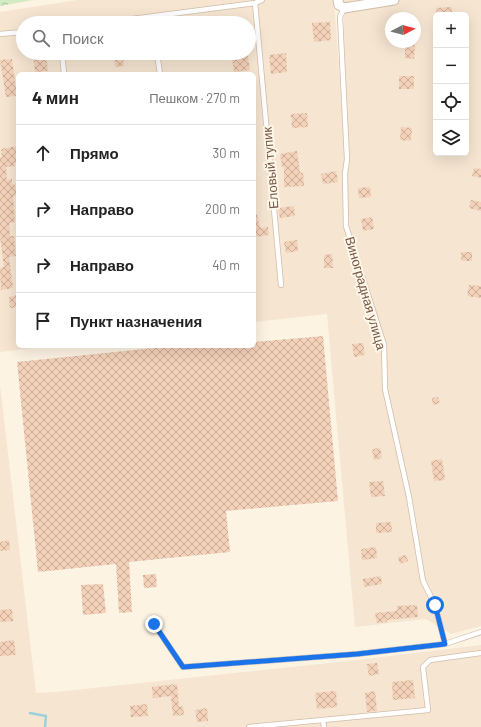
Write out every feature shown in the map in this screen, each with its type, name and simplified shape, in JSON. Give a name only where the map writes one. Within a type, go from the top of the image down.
[{"type":"street","points":[[338,0],[339,5],[344,8],[394,0]]},
{"type":"lane","points":[[161,16],[255,3],[262,0]]},
{"type":"lane","name":"Еловый тупик","points":[[255,3],[281,285]]},
{"type":"lane","name":"Виноградная улица","points":[[344,8],[340,17],[347,159],[345,174],[346,226],[384,345],[385,389],[410,497],[423,581],[435,605],[445,644]]},
{"type":"lane","points":[[0,34],[16,33]]},
{"type":"lane","points":[[63,60],[64,72]]},
{"type":"lane","points":[[158,60],[160,72]]},
{"type":"lane","points":[[154,624],[183,667],[357,654],[445,644],[481,632]]},
{"type":"lane","points":[[249,727],[428,710],[423,668],[430,660],[481,653]]},
{"type":"lane","points":[[323,720],[324,727]]},
{"type":"shaded area","points":[[78,0],[334,0],[345,152],[343,0],[481,0],[481,626],[451,634],[426,619],[355,627],[327,314],[256,322],[256,72],[16,72],[16,348],[32,348],[0,352],[0,12]]},
{"type":"shaded area","points":[[0,385],[36,693],[357,660],[481,645],[481,727],[0,727]]},
{"type":"green space","points":[[0,0],[33,0],[0,6]]},
{"type":"building","points":[[452,7],[452,12],[437,12],[436,8]]},
{"type":"building","points":[[330,22],[331,40],[314,42],[312,23]]},
{"type":"building","points":[[405,48],[415,48],[414,59],[405,58]]},
{"type":"building","points":[[286,53],[287,72],[271,74],[269,55]]},
{"type":"building","points":[[12,59],[16,96],[6,97],[0,60]]},
{"type":"building","points":[[34,60],[47,60],[48,71],[35,72]]},
{"type":"building","points":[[114,60],[124,60],[124,66],[115,67]]},
{"type":"building","points":[[232,60],[249,60],[250,70],[234,72]]},
{"type":"building","points":[[399,76],[414,76],[414,89],[399,89]]},
{"type":"building","points":[[307,113],[308,127],[292,128],[291,114]]},
{"type":"building","points":[[401,127],[412,128],[411,141],[400,140]]},
{"type":"building","points":[[16,146],[15,166],[6,167],[7,180],[12,179],[12,184],[15,184],[16,190],[16,195],[13,196],[15,222],[9,223],[10,236],[14,236],[16,256],[9,257],[13,288],[1,290],[0,268],[4,267],[0,236],[1,149]]},
{"type":"building","points":[[297,151],[300,173],[303,172],[304,186],[284,187],[284,167],[282,167],[280,154]]},
{"type":"building","points":[[474,168],[481,169],[481,178],[472,176]]},
{"type":"building","points":[[336,171],[338,182],[323,184],[321,174]]},
{"type":"building","points":[[370,187],[371,197],[359,198],[358,188]]},
{"type":"building","points":[[471,200],[481,202],[481,211],[469,208]]},
{"type":"building","points":[[294,206],[295,216],[280,218],[278,208]]},
{"type":"building","points":[[256,214],[260,228],[268,227],[269,235],[256,237]]},
{"type":"building","points":[[372,217],[374,229],[363,231],[361,219]]},
{"type":"building","points":[[297,240],[298,251],[286,253],[284,242]]},
{"type":"building","points":[[461,252],[472,252],[472,261],[461,261]]},
{"type":"building","points":[[332,254],[333,268],[324,268],[324,255]]},
{"type":"building","points":[[469,285],[481,286],[481,298],[467,296]]},
{"type":"building","points":[[16,295],[16,307],[10,308],[9,297]]},
{"type":"building","points":[[323,336],[338,501],[226,511],[230,552],[129,562],[132,612],[119,613],[116,564],[38,572],[17,362],[154,348],[256,348],[256,342]]},
{"type":"building","points":[[363,343],[365,355],[354,357],[352,344]]},
{"type":"building","points":[[438,397],[440,403],[433,405],[432,398]]},
{"type":"building","points":[[380,448],[382,458],[374,460],[372,449]]},
{"type":"building","points":[[442,459],[445,480],[434,481],[431,461]]},
{"type":"building","points":[[383,481],[385,496],[371,497],[369,482]]},
{"type":"building","points":[[391,522],[392,532],[376,533],[376,523]]},
{"type":"building","points":[[9,540],[10,550],[0,551],[0,542]]},
{"type":"building","points":[[376,547],[377,558],[362,560],[361,549]]},
{"type":"building","points":[[406,555],[408,561],[400,564],[398,557]]},
{"type":"building","points":[[156,574],[157,587],[144,588],[143,575]]},
{"type":"building","points":[[381,576],[382,584],[364,587],[363,579]]},
{"type":"building","points":[[103,584],[106,613],[83,615],[81,585]]},
{"type":"building","points":[[417,605],[418,617],[387,620],[387,622],[377,623],[375,613],[397,611],[397,606]]},
{"type":"building","points":[[12,609],[13,621],[0,622],[0,610]]},
{"type":"building","points":[[14,640],[16,655],[0,656],[0,642]]},
{"type":"building","points":[[377,663],[379,674],[369,676],[367,664]]},
{"type":"building","points":[[413,680],[415,698],[393,700],[392,682]]},
{"type":"building","points":[[177,684],[179,707],[183,706],[184,715],[173,716],[171,696],[153,698],[152,687]]},
{"type":"building","points":[[336,691],[337,707],[317,709],[315,693]]},
{"type":"building","points":[[375,691],[377,711],[367,712],[365,693]]},
{"type":"building","points":[[147,704],[148,716],[131,717],[130,706]]},
{"type":"building","points":[[207,708],[208,721],[197,722],[195,710]]},
{"type":"waterway","points":[[30,713],[46,716],[45,727]]},
{"type":"route","points":[[154,624],[183,667],[357,654],[445,644],[435,605]]}]
